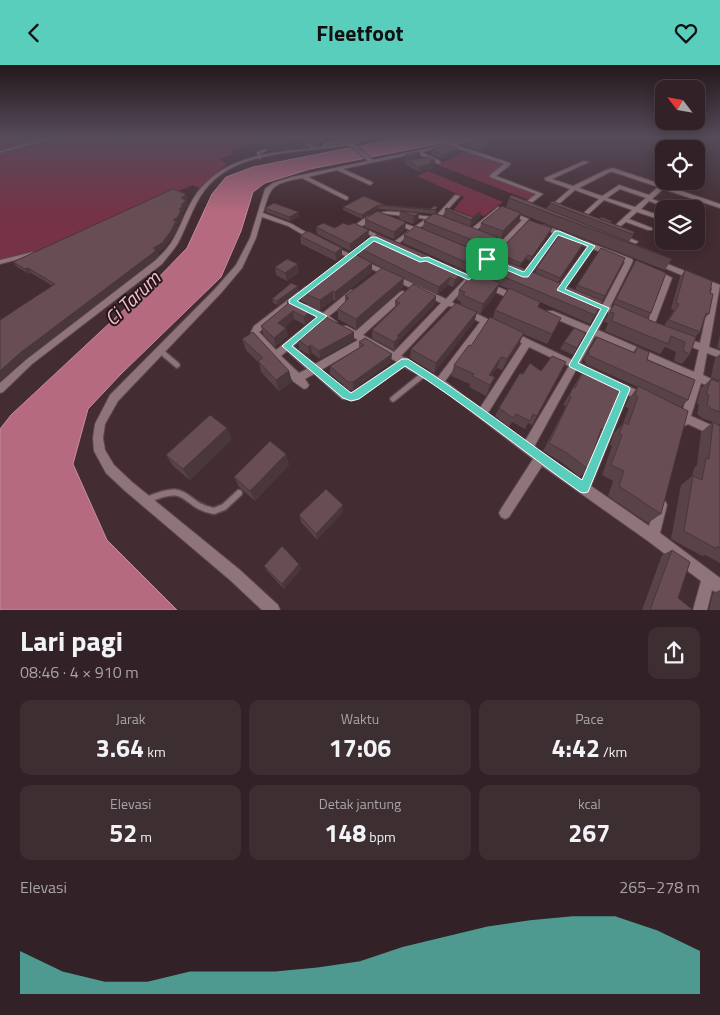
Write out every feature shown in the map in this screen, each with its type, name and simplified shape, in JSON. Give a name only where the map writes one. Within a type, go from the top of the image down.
[{"type":"street","points":[[0,389],[29,362],[159,262],[169,252],[205,184],[222,170],[243,162]]},
{"type":"street","points":[[338,169],[363,162]]},
{"type":"street","points":[[273,610],[235,575],[110,469],[100,451],[98,438],[100,424],[114,398],[239,266],[253,239],[264,194],[267,190],[282,181],[367,162]]},
{"type":"street","points":[[503,162],[508,164],[493,176],[540,194],[522,207],[533,213]]},
{"type":"street","points":[[585,162],[547,179],[655,216]]},
{"type":"street","points":[[338,169],[370,183]]},
{"type":"street","points":[[542,214],[574,188],[608,171],[613,170],[655,183]]},
{"type":"street","points":[[302,176],[346,198]]},
{"type":"street","points":[[579,220],[603,198],[619,187],[655,200]]},
{"type":"street","points":[[612,233],[658,190]]},
{"type":"street","points":[[674,190],[720,206]]},
{"type":"street","points":[[444,221],[433,218],[387,212],[376,214],[356,227],[398,247],[414,229],[433,218],[457,197]]},
{"type":"street","points":[[549,208],[556,211]]},
{"type":"street","points":[[460,227],[474,233],[496,209],[526,219],[668,278]]},
{"type":"street","points":[[260,214],[290,225],[319,241]]},
{"type":"street","points":[[376,214],[423,233]]},
{"type":"street","points":[[572,217],[588,223]]},
{"type":"street","points":[[287,346],[346,396],[356,396],[400,359],[468,279],[491,261],[500,242],[526,219]]},
{"type":"street","points":[[625,220],[650,229]]},
{"type":"street","points":[[604,229],[635,242]]},
{"type":"street","points":[[355,231],[375,237]]},
{"type":"street","points":[[534,279],[522,274],[557,232]]},
{"type":"street","points":[[366,245],[375,237]]},
{"type":"street","points":[[327,245],[350,256],[377,274],[411,287],[486,321],[573,365],[651,401]]},
{"type":"street","points":[[560,290],[591,246]]},
{"type":"street","points":[[0,262],[38,253]]},
{"type":"street","points":[[478,255],[491,261]]},
{"type":"street","points":[[647,259],[718,287],[698,380],[680,436]]},
{"type":"street","points":[[527,449],[605,308],[637,264]]},
{"type":"street","points":[[442,267],[517,301]]},
{"type":"street","points":[[650,326],[673,269]]},
{"type":"street","points":[[313,285],[255,332],[300,382],[361,337],[411,287]]},
{"type":"street","points":[[552,286],[569,293]]},
{"type":"street","points":[[276,355],[359,288]]},
{"type":"street","points":[[578,297],[632,319]]},
{"type":"street","points":[[291,301],[323,316],[439,382],[527,449],[714,583],[700,610]]},
{"type":"street","points":[[538,310],[698,380],[720,392]]},
{"type":"street","points":[[439,382],[486,321]]},
{"type":"street","points":[[641,323],[660,330]]},
{"type":"street","points":[[678,337],[720,355]]},
{"type":"street","points":[[482,414],[527,342]]},
{"type":"street","points":[[698,380],[720,387]]},
{"type":"street","points":[[584,488],[626,389]]},
{"type":"street","points":[[668,410],[720,434]]},
{"type":"street","points":[[505,513],[540,458]]},
{"type":"street","points":[[652,537],[665,491]]},
{"type":"lane","points":[[160,350],[177,365]]},
{"type":"lane","points":[[393,399],[424,374]]},
{"type":"lane","points":[[146,501],[165,491],[172,491],[180,493],[204,508],[213,511],[220,509],[239,493]]},
{"type":"shaded area","points":[[0,162],[224,162],[226,164],[199,188],[193,185],[46,249],[0,260]]},
{"type":"shaded area","points":[[276,162],[344,162],[310,169],[265,183],[253,192],[241,231],[221,277],[121,374],[88,409],[73,464],[107,540],[177,610],[0,610],[0,429],[11,415],[158,278],[187,248],[212,194],[226,177],[253,167]]},
{"type":"shaded area","points":[[443,162],[501,162],[506,164],[491,175],[538,194],[529,200],[438,165]]},
{"type":"shaded area","points":[[428,171],[503,202],[484,216],[480,215],[473,220],[452,212],[464,197],[417,176]]},
{"type":"building","points":[[412,162],[433,163],[419,167]]},
{"type":"building","points":[[173,189],[186,194],[181,198],[186,200],[179,209],[181,210],[178,217],[173,220],[176,221],[171,231],[162,243],[153,248],[156,250],[20,353],[0,371],[0,320],[55,284],[28,268],[25,269],[13,262]]},
{"type":"building","points":[[511,195],[522,199],[672,259],[509,198]]},
{"type":"building","points":[[364,196],[385,205],[430,209],[434,206],[438,207],[435,210],[378,205],[362,215],[343,207]]},
{"type":"building","points":[[552,201],[635,232],[632,234],[550,203]]},
{"type":"building","points":[[274,203],[299,212],[289,217],[265,208]]},
{"type":"building","points":[[502,206],[521,213],[503,231],[481,223]]},
{"type":"building","points":[[447,208],[473,217],[481,211],[471,220],[445,209]]},
{"type":"building","points":[[377,211],[406,222],[394,232],[365,219]]},
{"type":"building","points":[[400,211],[419,213],[414,216]]},
{"type":"building","points":[[433,214],[497,237],[488,246],[424,221]]},
{"type":"building","points":[[601,217],[612,221],[611,223],[600,219]]},
{"type":"building","points":[[529,220],[552,228],[532,257],[528,255],[521,263],[497,253]]},
{"type":"building","points":[[323,223],[335,228],[343,223],[349,225],[354,223],[369,230],[350,244],[316,227]]},
{"type":"building","points":[[416,226],[481,253],[470,264],[404,235]]},
{"type":"building","points":[[308,231],[342,248],[335,253],[300,236]]},
{"type":"building","points":[[561,232],[585,241],[560,278],[537,268]]},
{"type":"building","points":[[378,234],[463,271],[455,280],[450,277],[439,287],[359,248]]},
{"type":"building","points":[[601,248],[625,258],[605,296],[577,285]]},
{"type":"building","points":[[351,252],[372,263],[335,292],[333,291],[320,300],[299,291],[307,285],[309,286],[347,258],[345,257]]},
{"type":"building","points":[[491,255],[603,301],[595,315],[480,267]]},
{"type":"building","points":[[287,259],[298,264],[285,273],[275,267]]},
{"type":"building","points":[[636,260],[666,273],[651,313],[616,299]]},
{"type":"building","points":[[382,268],[404,278],[356,319],[338,309],[349,298],[345,296]]},
{"type":"building","points":[[685,270],[712,281],[710,293],[713,294],[709,314],[706,313],[700,332],[669,320],[679,304],[676,303]]},
{"type":"building","points":[[474,272],[500,283],[483,304],[463,295],[465,292],[459,290]]},
{"type":"building","points":[[291,283],[298,286],[277,301],[272,299]]},
{"type":"building","points":[[413,284],[436,296],[397,336],[399,337],[394,342],[372,330],[400,303],[395,301]]},
{"type":"building","points":[[509,288],[540,302],[538,307],[561,318],[552,334],[495,310]]},
{"type":"building","points":[[291,299],[313,309],[304,317],[293,311],[278,323],[286,328],[274,338],[261,326],[289,303],[287,302]]},
{"type":"building","points":[[456,303],[477,312],[436,363],[411,349]]},
{"type":"building","points":[[614,304],[649,320],[696,337],[690,354],[683,351],[685,342],[671,336],[668,344],[612,321],[614,313],[610,312]]},
{"type":"building","points":[[324,316],[354,332],[319,351],[311,345],[308,347],[298,340],[318,324],[315,322]]},
{"type":"building","points":[[490,317],[524,333],[507,359],[501,357],[489,375],[495,377],[490,385],[472,376],[474,374],[454,365],[469,345],[471,346]]},
{"type":"building","points":[[574,328],[586,333],[577,348],[564,342]]},
{"type":"building","points":[[253,332],[289,371],[276,380],[258,361],[263,358],[242,339]]},
{"type":"building","points":[[597,337],[635,353],[637,347],[649,352],[647,360],[695,380],[688,400],[590,356],[588,352]]},
{"type":"building","points":[[365,338],[392,354],[353,382],[348,382],[330,366],[364,345],[359,342]]},
{"type":"building","points":[[552,356],[566,362],[537,416],[533,414],[530,421],[516,414],[513,418],[499,408],[520,373],[523,374],[530,363],[541,371]]},
{"type":"building","points":[[586,365],[624,383],[605,430],[601,429],[588,469],[567,453],[549,443],[571,397],[569,396],[573,387],[575,388]]},
{"type":"building","points":[[711,379],[718,382],[720,379],[720,412],[707,405],[709,395],[706,394]]},
{"type":"building","points":[[638,386],[688,411],[661,514],[619,486],[624,471],[611,465],[622,435],[619,434],[624,422],[628,425],[638,397],[635,395]]},
{"type":"building","points":[[210,415],[227,428],[183,469],[166,455]]},
{"type":"building","points":[[713,422],[720,426],[720,548],[717,546],[717,549],[684,531],[693,476],[702,480],[706,458],[709,459]]},
{"type":"building","points":[[270,441],[286,454],[250,491],[234,477]]},
{"type":"building","points":[[326,489],[343,505],[316,534],[299,515]]},
{"type":"building","points":[[282,546],[299,564],[282,584],[264,566]]},
{"type":"building","points":[[672,550],[690,562],[678,598],[693,610],[650,610]]},
{"type":"route","points":[[557,232],[591,246],[560,290],[605,308],[573,365],[626,389],[584,488],[527,449],[439,382],[405,361],[356,396],[351,397],[346,396],[287,346],[323,316],[291,301],[374,239],[422,260],[426,258],[469,278],[487,259],[526,275],[557,232]]},
{"type":"water label","name":"Ci Tarum","points":[[132,298]]}]
